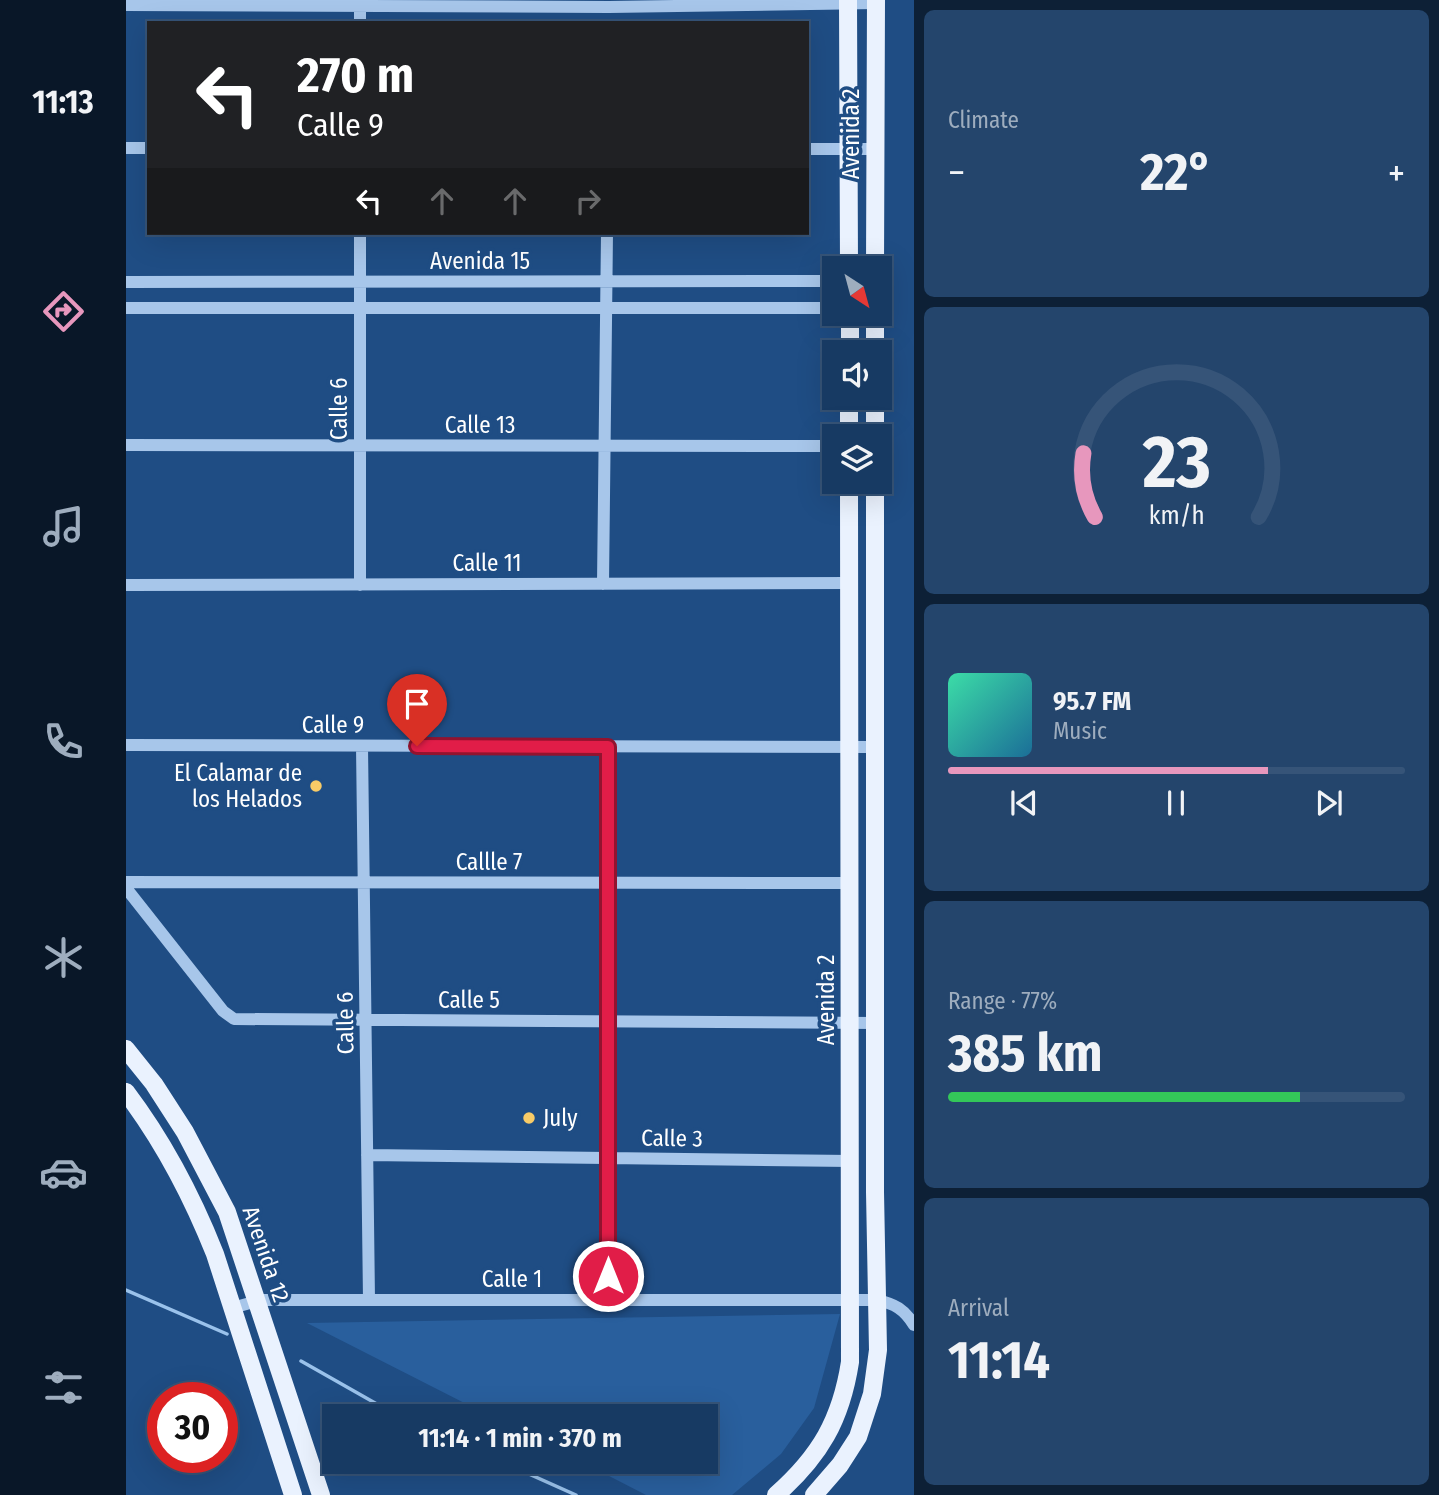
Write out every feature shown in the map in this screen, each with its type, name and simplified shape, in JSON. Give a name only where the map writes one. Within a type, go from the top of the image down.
[{"type":"main road","name":"Avenida 2","points":[[848,1],[849,256]]},
{"type":"main road","name":"Avenida 2","points":[[875,256],[876,2]]},
{"type":"main road","name":"Avenida 2","points":[[776,1495],[806,1467],[821,1447],[841,1406],[850,1362],[849,494]]},
{"type":"main road","points":[[814,1495],[840,1465],[858,1437],[867,1412],[876,1369],[875,494]]},
{"type":"main road","name":"Avenida 12","points":[[126,1049],[160,1093],[202,1163],[227,1212],[321,1495]]},
{"type":"main road","points":[[126,1092],[175,1168],[201,1218],[293,1495]]},
{"type":"street","points":[[126,5],[876,2]]},
{"type":"street","points":[[360,3],[360,21]]},
{"type":"street","points":[[126,148],[147,148]]},
{"type":"street","points":[[809,149],[876,149]]},
{"type":"street","name":"Calle 6","points":[[360,235],[360,585]]},
{"type":"street","points":[[603,584],[607,235]]},
{"type":"street","name":"Avenida 15","points":[[126,282],[822,281]]},
{"type":"street","name":"Avenida 15","points":[[126,308],[822,308]]},
{"type":"street","name":"Calle 13","points":[[126,446],[822,446]]},
{"type":"street","name":"Calle 11","points":[[126,585],[849,583]]},
{"type":"street","name":"Calle 9","points":[[126,745],[876,747]]},
{"type":"street","name":"Calle 6","points":[[362,746],[369,1300]]},
{"type":"street","points":[[608,747],[608,1300]]},
{"type":"street","name":"Callle 7","points":[[126,882],[851,883]]},
{"type":"street","name":"Calle 5","points":[[126,888],[223,1011],[234,1019],[875,1023]]},
{"type":"street","name":"Calle 3","points":[[367,1155],[850,1161]]},
{"type":"street","points":[[877,1300],[895,1304],[914,1325]]},
{"type":"street","name":"Calle 1","points":[[232,1308],[257,1301],[877,1300]]},
{"type":"shaded area","points":[[840,1314],[814,1408],[781,1454],[732,1495],[646,1495],[605,1474],[718,1474],[718,1404],[466,1404],[307,1323]]},
{"type":"waterway","points":[[126,1290],[227,1334]]},
{"type":"waterway","points":[[301,1361],[377,1404]]},
{"type":"waterway","points":[[529,1474],[576,1495]]},
{"type":"place","name":"El Calamar de los Helados","points":[[316,786]]},
{"type":"place","name":"July","points":[[529,1118]]},
{"type":"route","points":[[417,746],[608,747],[608,1276]]}]
